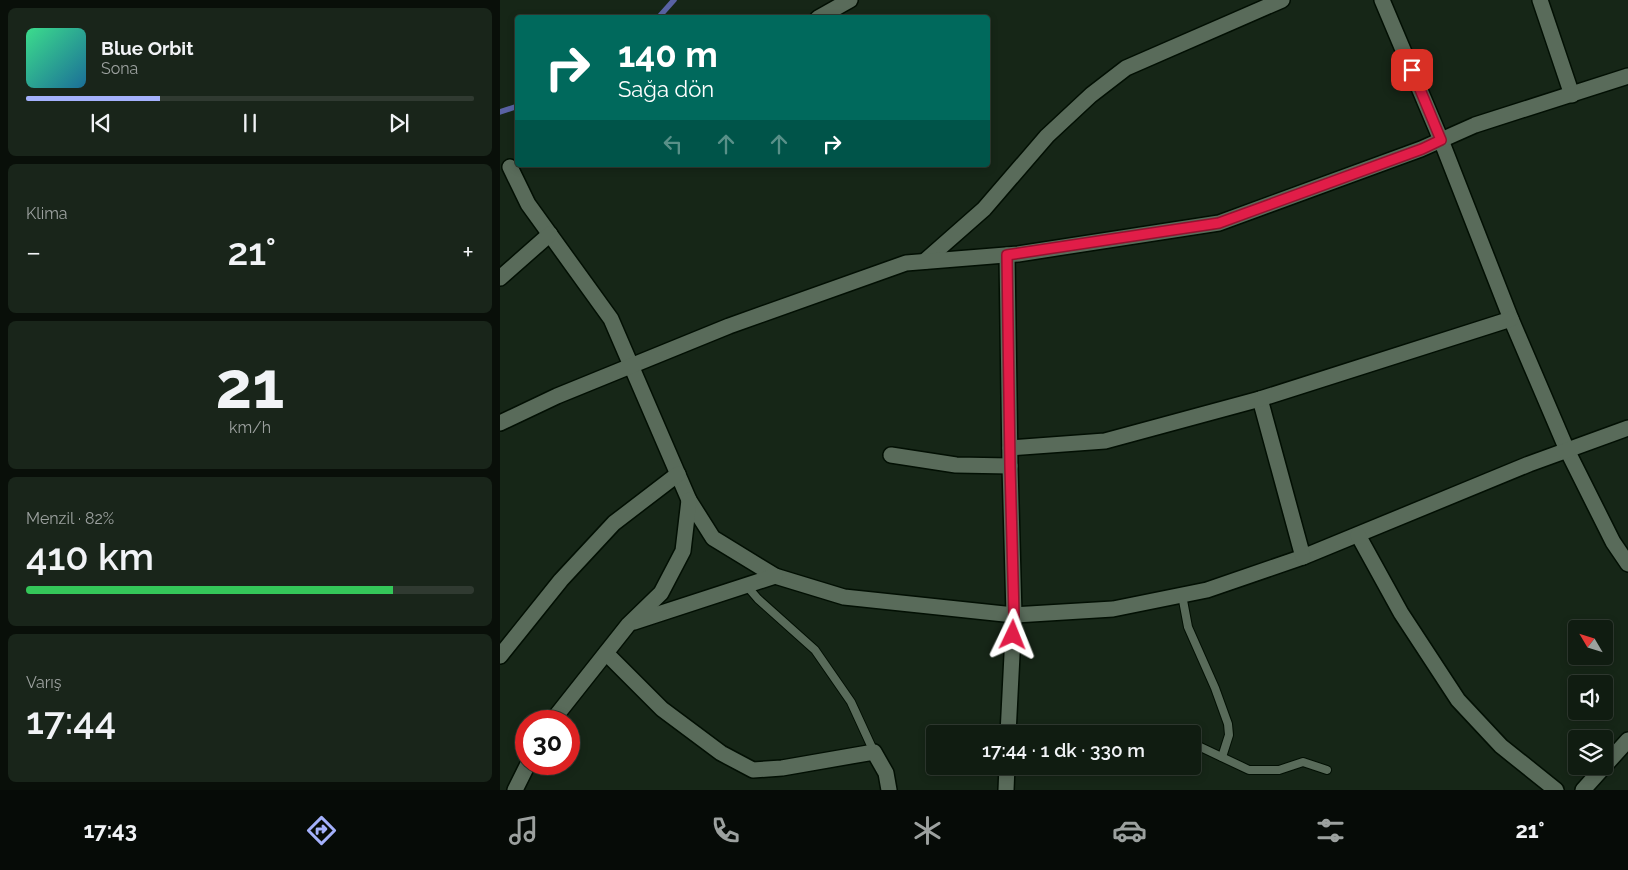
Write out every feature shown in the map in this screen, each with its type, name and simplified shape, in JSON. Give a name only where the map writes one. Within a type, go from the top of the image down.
[{"type":"street","points":[[823,15],[850,0]]},
{"type":"street","points":[[925,262],[984,209],[1047,136],[1091,95],[1126,68],[1282,0]]},
{"type":"street","points":[[1382,0],[1441,140],[1511,319],[1567,450],[1613,542],[1628,564]]},
{"type":"street","points":[[1540,0],[1572,95]]},
{"type":"street","points":[[500,423],[557,396],[729,326],[906,263],[1007,255],[1219,223],[1422,149],[1476,126],[1628,76]]},
{"type":"street","points":[[509,166],[528,204],[611,319],[689,500],[713,538],[775,576],[844,597],[1014,615],[1113,609],[1207,590],[1303,557],[1567,450],[1628,428]]},
{"type":"street","points":[[500,278],[550,234]]},
{"type":"street","points":[[1007,255],[1014,615],[1008,725]]},
{"type":"street","points":[[1010,448],[1105,441],[1260,399],[1511,319]]},
{"type":"street","points":[[1260,399],[1303,557]]},
{"type":"street","points":[[891,455],[956,465],[1010,466]]},
{"type":"street","points":[[500,656],[561,580],[614,523],[678,474]]},
{"type":"street","points":[[561,710],[628,624],[661,593],[683,551],[689,500]]},
{"type":"street","points":[[1358,535],[1401,613],[1458,700],[1501,746],[1556,790]]},
{"type":"street","points":[[628,624],[775,576]]},
{"type":"street","points":[[606,652],[662,709],[721,753],[753,770],[782,768],[874,752],[886,773],[889,790]]},
{"type":"street","points":[[1582,790],[1628,740]]},
{"type":"street","points":[[515,790],[522,775]]},
{"type":"street","points":[[1006,790],[1007,775]]},
{"type":"lane","points":[[746,586],[815,650],[851,702],[874,752]]},
{"type":"lane","points":[[1182,595],[1188,627],[1215,688],[1228,724],[1229,735],[1222,757]]},
{"type":"lane","points":[[1201,747],[1249,770],[1279,770],[1303,762],[1326,770]]},
{"type":"waterway","points":[[661,15],[674,0]]},
{"type":"waterway","points":[[500,112],[515,107]]},
{"type":"route","points":[[1013,635],[1007,255],[1219,223],[1422,149],[1441,140],[1412,70]]}]
